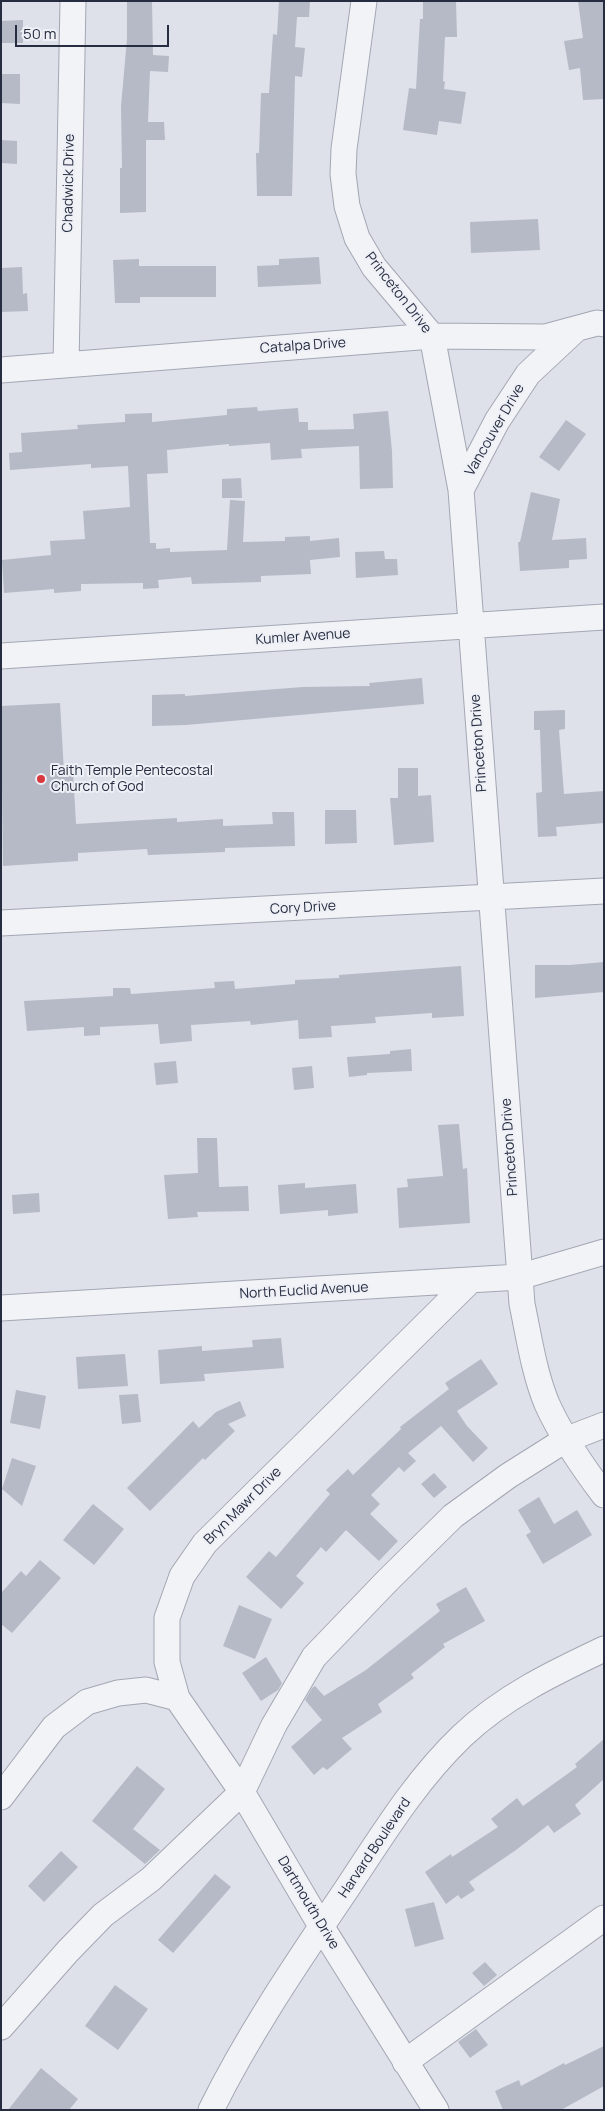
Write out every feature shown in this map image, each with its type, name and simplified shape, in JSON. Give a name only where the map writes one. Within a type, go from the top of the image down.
[{"type":"street","name":"Chadwick Drive","points":[[66,365],[73,1]]},
{"type":"street","name":"Princeton Drive","points":[[364,1],[344,149],[343,174],[347,206],[357,238],[374,267],[432,336],[460,490],[522,1304],[537,1375],[547,1403],[565,1440],[604,1495]]},
{"type":"street","name":"Catalpa Drive","points":[[1,370],[432,336],[545,337],[595,323]]},
{"type":"street","name":"Vancouver Drive","points":[[460,490],[497,421],[528,374],[595,323]]},
{"type":"street","name":"Kumler Avenue","points":[[1,656],[604,618]]},
{"type":"street","name":"Cory Drive","points":[[1,923],[604,891]]},
{"type":"street","name":"North Euclid Avenue","points":[[1,1308],[519,1277],[604,1252]]},
{"type":"street","name":"Bryn Mawr Drive","points":[[177,1698],[167,1662],[167,1618],[182,1576],[204,1543],[470,1281]]},
{"type":"street","points":[[1,2026],[103,1915],[150,1879],[242,1792],[274,1725],[314,1657],[388,1580],[453,1516],[508,1476],[565,1440],[604,1425]]},
{"type":"street","name":"Harvard Boulevard","points":[[211,2110],[273,1998],[430,1769],[464,1735],[504,1703],[531,1685],[604,1649]]},
{"type":"street","points":[[1,1797],[54,1727],[87,1702],[118,1693],[146,1690],[177,1698]]},
{"type":"street","name":"Dartmouth Drive","points":[[177,1698],[242,1792],[436,2110]]},
{"type":"street","points":[[405,2062],[604,1918]]},
{"type":"building","points":[[127,1],[152,1],[153,55],[169,56],[168,72],[150,71],[148,122],[164,122],[165,140],[146,140],[146,212],[120,213],[120,168],[122,168],[121,106],[127,39]]},
{"type":"building","points":[[279,1],[310,1],[309,17],[297,17],[295,47],[305,48],[302,77],[295,76],[292,196],[257,196],[256,153],[259,153],[261,93],[269,93],[273,34],[277,35]]},
{"type":"building","points":[[423,1],[456,1],[457,37],[445,37],[443,81],[445,82],[444,89],[466,92],[461,124],[439,121],[437,135],[403,130],[409,88],[416,89],[420,19],[423,19]]},
{"type":"building","points":[[578,1],[604,1],[604,99],[583,100],[580,68],[569,70],[564,41],[583,38]]},
{"type":"building","points":[[23,20],[23,43],[1,43],[1,21]]},
{"type":"building","points":[[1,74],[20,74],[20,104],[1,103]]},
{"type":"building","points":[[1,140],[17,141],[17,164],[1,163]]},
{"type":"building","points":[[538,219],[540,250],[471,253],[470,222]]},
{"type":"building","points":[[319,257],[321,284],[258,287],[257,266],[279,265],[279,259]]},
{"type":"building","points":[[139,259],[139,266],[216,266],[216,297],[140,297],[140,303],[115,303],[113,260]]},
{"type":"building","points":[[22,267],[23,294],[27,293],[28,311],[1,312],[1,268]]},
{"type":"building","points":[[257,407],[258,411],[298,408],[299,422],[308,422],[308,430],[354,429],[353,414],[388,411],[393,488],[360,489],[359,446],[301,449],[302,458],[271,460],[270,443],[229,446],[229,444],[167,450],[168,473],[147,474],[150,543],[156,543],[156,549],[170,548],[170,552],[227,550],[230,500],[245,501],[243,542],[285,541],[285,537],[310,536],[310,541],[339,538],[340,557],[310,560],[311,574],[261,576],[261,582],[192,584],[191,577],[158,580],[159,588],[143,589],[143,583],[81,584],[81,591],[54,593],[54,589],[4,593],[2,560],[51,555],[50,541],[85,539],[83,511],[130,507],[128,466],[91,468],[91,464],[10,470],[9,453],[22,452],[21,433],[78,429],[77,425],[125,422],[125,414],[152,413],[152,422],[227,415],[227,409]]},
{"type":"building","points":[[566,420],[586,434],[559,471],[539,457]]},
{"type":"building","points":[[241,478],[242,498],[222,498],[222,479]]},
{"type":"building","points":[[531,492],[560,499],[552,540],[586,538],[587,559],[569,560],[569,568],[520,571],[518,542],[520,542]]},
{"type":"building","points":[[384,551],[385,559],[397,559],[398,575],[356,578],[355,552]]},
{"type":"building","points":[[422,678],[424,704],[186,725],[152,726],[152,695],[185,694],[185,696],[303,687],[370,686],[369,683]]},
{"type":"building","name":"Faith Temple Pentecostal Church of God","points":[[60,703],[64,772],[73,772],[76,824],[177,818],[177,822],[223,819],[223,826],[273,824],[272,812],[294,812],[295,846],[225,848],[225,852],[148,855],[147,849],[78,853],[78,861],[3,866],[1,706]]},
{"type":"building","points":[[565,710],[565,729],[559,730],[564,794],[604,791],[604,823],[556,827],[557,836],[538,837],[536,793],[542,792],[540,730],[534,730],[534,711]]},
{"type":"building","points":[[398,768],[418,768],[418,796],[431,795],[434,842],[394,845],[390,798],[398,798]]},
{"type":"building","points":[[325,810],[356,810],[357,843],[325,844]]},
{"type":"building","points":[[604,962],[604,992],[535,998],[535,965],[570,965]]},
{"type":"building","points":[[461,966],[464,1016],[432,1018],[432,1013],[375,1017],[376,1023],[331,1026],[332,1037],[299,1039],[298,1020],[251,1025],[250,1021],[191,1025],[192,1041],[160,1044],[158,1024],[100,1027],[100,1035],[84,1036],[84,1027],[27,1031],[24,1001],[113,996],[113,988],[130,988],[131,994],[215,988],[214,982],[234,981],[235,989],[295,984],[295,980],[339,978],[339,975]]},
{"type":"building","points":[[411,1049],[412,1071],[367,1073],[367,1075],[349,1077],[347,1057],[390,1054],[390,1051]]},
{"type":"building","points":[[176,1061],[178,1083],[156,1085],[154,1063]]},
{"type":"building","points":[[312,1066],[314,1088],[294,1090],[292,1068]]},
{"type":"building","points":[[459,1124],[463,1169],[467,1168],[470,1223],[399,1228],[397,1188],[408,1187],[407,1179],[443,1176],[438,1125]]},
{"type":"building","points":[[197,1138],[217,1138],[219,1187],[248,1186],[249,1211],[197,1212],[198,1217],[168,1219],[164,1175],[198,1173]]},
{"type":"building","points":[[305,1183],[305,1188],[356,1184],[358,1213],[328,1216],[328,1210],[280,1214],[278,1185]]},
{"type":"building","points":[[39,1193],[40,1212],[13,1214],[12,1195]]},
{"type":"building","points":[[281,1338],[284,1368],[204,1374],[205,1381],[160,1384],[158,1350],[202,1346],[202,1351],[253,1347],[252,1340]]},
{"type":"building","points":[[125,1354],[128,1386],[78,1389],[76,1357]]},
{"type":"building","points":[[481,1359],[498,1384],[457,1411],[467,1426],[488,1448],[473,1462],[441,1426],[408,1453],[416,1461],[404,1472],[399,1467],[371,1495],[380,1504],[370,1514],[398,1541],[379,1561],[346,1530],[326,1552],[321,1547],[296,1576],[304,1583],[281,1609],[246,1577],[269,1551],[276,1557],[330,1494],[326,1490],[348,1469],[353,1475],[401,1429],[400,1427],[449,1389],[445,1383]]},
{"type":"building","points":[[16,1390],[46,1396],[40,1429],[10,1423]]},
{"type":"building","points":[[138,1394],[141,1422],[122,1424],[119,1395]]},
{"type":"building","points":[[240,1401],[246,1416],[228,1424],[235,1431],[205,1460],[203,1458],[150,1511],[127,1488],[193,1421],[199,1428],[216,1412]]},
{"type":"building","points":[[12,1458],[36,1466],[22,1506],[2,1489]]},
{"type":"building","points":[[434,1473],[447,1487],[434,1498],[421,1484]]},
{"type":"building","points":[[539,1497],[554,1524],[577,1510],[592,1535],[543,1564],[526,1535],[531,1532],[518,1510]]},
{"type":"building","points":[[93,1504],[124,1529],[94,1565],[63,1540]]},
{"type":"building","points":[[40,1560],[61,1578],[12,1633],[1,1624],[1,1593],[21,1571],[26,1576]]},
{"type":"building","points":[[466,1587],[485,1621],[443,1644],[445,1647],[411,1674],[414,1678],[378,1704],[382,1712],[342,1738],[352,1749],[327,1770],[323,1767],[314,1775],[291,1747],[322,1720],[305,1700],[312,1688],[315,1686],[324,1696],[366,1670],[440,1611],[436,1604]]},
{"type":"building","points":[[239,1605],[272,1619],[255,1659],[223,1646]]},
{"type":"building","points":[[266,1657],[282,1683],[278,1690],[261,1701],[242,1673]]},
{"type":"building","points":[[604,1739],[604,1779],[575,1805],[581,1814],[554,1833],[548,1825],[516,1850],[469,1882],[475,1890],[461,1899],[458,1895],[446,1904],[425,1872],[451,1854],[452,1857],[498,1827],[491,1819],[517,1798],[523,1806],[577,1767],[575,1764]]},
{"type":"building","points":[[137,1766],[165,1789],[133,1829],[160,1850],[145,1864],[92,1821]]},
{"type":"building","points":[[61,1851],[78,1867],[44,1902],[28,1886]]},
{"type":"building","points":[[215,1874],[231,1887],[173,1953],[158,1940]]},
{"type":"building","points":[[434,1902],[444,1939],[415,1947],[405,1909]]},
{"type":"building","points":[[485,1962],[497,1975],[484,1986],[472,1973]]},
{"type":"building","points":[[115,1985],[148,2009],[118,2050],[85,2026]]},
{"type":"building","points":[[476,2029],[488,2045],[470,2058],[458,2042]]},
{"type":"building","points":[[604,2046],[604,2086],[561,2110],[503,2110],[495,2091],[519,2080],[521,2086],[564,2063],[565,2065]]},
{"type":"building","points":[[41,2068],[78,2099],[69,2110],[8,2110]]},
{"type":"place","name":"Faith Temple Pentecostal Church of God","points":[[41,779]]}]
